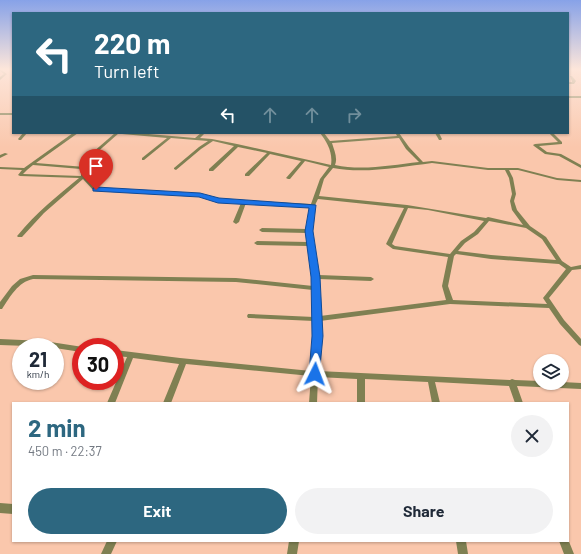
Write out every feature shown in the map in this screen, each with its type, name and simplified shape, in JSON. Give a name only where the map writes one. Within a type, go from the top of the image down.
[{"type":"street","points":[[569,97],[581,98]]},
{"type":"street","points":[[0,114],[12,114]]},
{"type":"street","points":[[20,139],[24,134]]},
{"type":"street","points":[[75,134],[25,169],[20,175],[83,177],[96,190],[200,195],[218,200],[313,206]]},
{"type":"street","points":[[92,154],[116,134]]},
{"type":"street","points":[[150,134],[212,140],[332,167],[365,169],[421,162],[488,169],[518,169],[557,179],[581,181]]},
{"type":"street","points":[[196,139],[202,134]]},
{"type":"street","points":[[313,402],[317,319],[315,288],[316,277],[309,231],[313,206],[322,179],[332,167],[334,157],[329,142],[323,134]]},
{"type":"street","points":[[438,134],[440,139]]},
{"type":"street","points":[[552,134],[561,142],[535,145],[546,153],[560,155],[581,167]]},
{"type":"street","points":[[329,142],[399,135],[407,148],[421,162]]},
{"type":"street","points":[[144,159],[170,137]]},
{"type":"street","points":[[176,169],[200,148],[212,140]]},
{"type":"street","points":[[211,170],[237,146]]},
{"type":"street","points":[[247,175],[269,153]]},
{"type":"street","points":[[0,157],[6,154]]},
{"type":"street","points":[[288,178],[303,161]]},
{"type":"street","points":[[33,164],[83,168],[83,177]]},
{"type":"street","points":[[0,168],[25,169]]},
{"type":"street","points":[[506,169],[512,178],[514,194],[512,201],[515,210],[528,227],[544,238],[560,262],[570,270]]},
{"type":"street","points":[[20,236],[26,227],[47,207],[83,177]]},
{"type":"street","points":[[316,197],[407,206],[528,227]]},
{"type":"street","points":[[236,222],[244,202]]},
{"type":"street","points":[[407,206],[389,244],[393,247],[453,254],[560,262]]},
{"type":"street","points":[[450,302],[445,286],[453,254],[463,242],[476,233],[488,219]]},
{"type":"street","points":[[262,230],[309,231]]},
{"type":"street","points":[[257,244],[311,244]]},
{"type":"street","points":[[581,267],[570,270],[566,273],[546,298],[562,322],[581,343]]},
{"type":"street","points":[[0,307],[19,282],[25,277],[236,280],[315,288]]},
{"type":"street","points":[[316,277],[371,279]]},
{"type":"street","points":[[250,316],[317,319],[450,302],[551,306]]},
{"type":"street","points":[[0,342],[72,348]]},
{"type":"street","points":[[124,354],[183,362],[315,374],[581,386]]},
{"type":"street","points":[[111,402],[131,355]]},
{"type":"street","points":[[167,402],[183,362]]},
{"type":"street","points":[[361,377],[361,402]]},
{"type":"street","points":[[431,380],[436,402]]},
{"type":"street","points":[[512,382],[519,402]]},
{"type":"street","points":[[0,508],[12,509]]},
{"type":"street","points":[[106,554],[112,542]]},
{"type":"street","points":[[292,554],[294,542]]},
{"type":"street","points":[[461,542],[463,554]]},
{"type":"street","points":[[564,542],[568,554]]},
{"type":"route","points":[[96,190],[200,195],[218,200],[313,206],[309,231],[316,277],[317,336],[315,374]]}]
